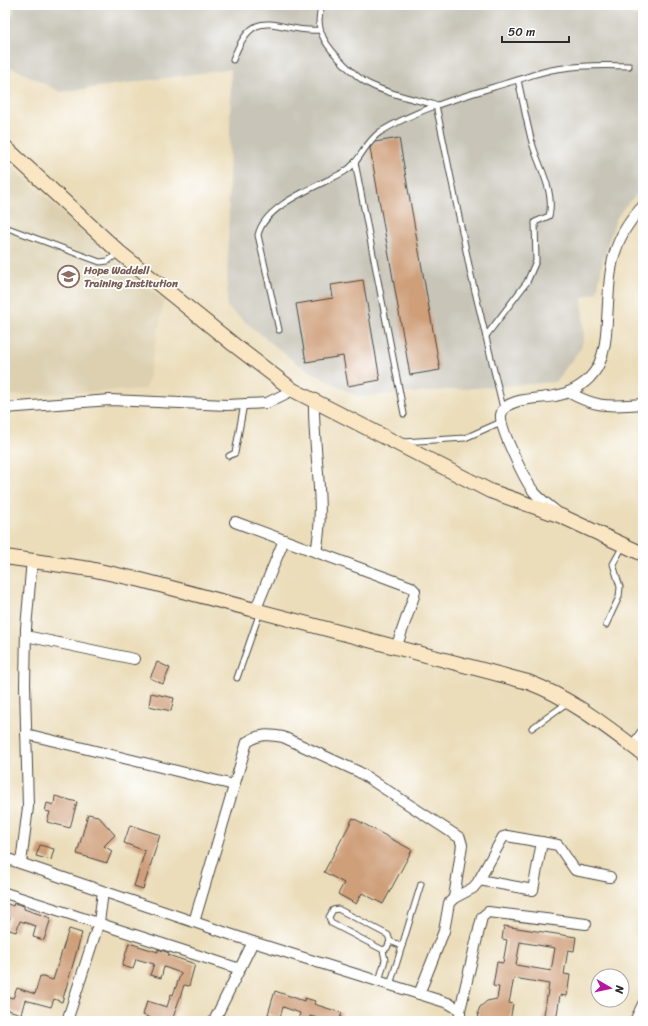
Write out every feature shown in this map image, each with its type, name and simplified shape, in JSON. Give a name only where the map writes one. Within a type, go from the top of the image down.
[{"type":"street","points":[[5,147],[119,252],[233,344],[293,390],[490,491],[561,516],[643,554]]},
{"type":"street","points":[[561,516],[534,492],[523,475],[501,422],[503,408],[521,401],[555,396],[568,392],[589,378],[602,357],[605,346],[610,274],[613,254],[618,240],[633,216],[643,206]]},
{"type":"street","points":[[5,408],[110,400],[244,404],[267,403],[293,390]]},
{"type":"street","points":[[568,392],[587,402],[597,405],[643,404]]},
{"type":"street","points":[[314,402],[313,432],[320,509],[319,537],[316,552]]},
{"type":"street","points":[[235,522],[411,587],[415,591],[396,648]]},
{"type":"street","points":[[258,611],[284,540]]},
{"type":"street","points":[[5,557],[32,560],[140,580],[528,682],[569,701],[638,750],[643,732]]},
{"type":"street","points":[[21,863],[28,807],[26,636],[32,560]]},
{"type":"street","points":[[26,636],[134,659]]},
{"type":"street","points":[[26,734],[234,784]]},
{"type":"street","points":[[194,922],[247,742],[257,736],[270,735],[283,737],[359,772],[460,838],[462,846],[454,898]]},
{"type":"street","points":[[419,994],[441,938],[449,903],[454,898],[473,888],[503,837],[507,836],[542,842],[560,847],[577,871],[610,877]]},
{"type":"street","points":[[479,880],[533,890],[542,842]]},
{"type":"street","points":[[5,858],[253,942],[448,1003],[460,1010]]},
{"type":"street","points":[[67,1021],[98,922],[103,892]]},
{"type":"street","points":[[5,893],[240,969]]},
{"type":"street","points":[[460,1021],[460,1010],[482,917],[488,912],[586,924]]},
{"type":"street","points":[[214,1021],[253,942]]},
{"type":"street","points":[[635,1021],[643,1004]]},
{"type":"lane","points":[[322,5],[319,13],[320,30],[330,50],[356,76],[370,85],[436,105]]},
{"type":"lane","points":[[233,60],[244,33],[262,21],[278,22],[308,31],[320,30]]},
{"type":"lane","points":[[279,330],[258,235],[260,227],[264,221],[297,194],[343,172],[355,162],[369,142],[381,132],[436,105],[555,69],[588,65],[630,66]]},
{"type":"lane","points":[[486,336],[527,282],[536,261],[535,222],[549,216],[551,210],[551,196],[533,146],[518,80]]},
{"type":"lane","points":[[436,105],[471,275],[503,408]]},
{"type":"lane","points":[[355,162],[404,414]]},
{"type":"lane","points":[[5,227],[100,262],[108,261],[119,252]]},
{"type":"lane","points":[[229,456],[234,453],[244,404]]},
{"type":"lane","points":[[396,442],[465,438],[501,422]]},
{"type":"lane","points":[[606,625],[619,597],[620,587],[613,564],[623,545]]},
{"type":"lane","points":[[237,678],[258,611]]},
{"type":"lane","points":[[532,728],[569,701]]},
{"type":"lane","points":[[390,985],[421,884]]},
{"type":"lane","points":[[338,908],[388,935],[390,941],[387,948],[383,950],[331,923],[329,917],[333,910],[338,908]]},
{"type":"lane","points":[[390,941],[402,946]]},
{"type":"lane","points":[[379,981],[385,960],[383,950]]},
{"type":"shaded area","points":[[16,5],[612,5],[643,19],[643,188],[624,207],[616,219],[603,259],[597,292],[582,298],[584,336],[581,348],[555,382],[358,397],[296,363],[227,307],[231,69],[61,92],[5,64],[5,34]]},
{"type":"shaded area","name":"Hope Waddell Training Institution","points":[[5,161],[104,251],[164,301],[146,389],[5,396]]},
{"type":"building","points":[[399,138],[440,370],[410,375],[370,148],[375,142]]},
{"type":"building","points":[[363,280],[380,380],[348,386],[343,356],[306,362],[296,304],[333,298],[331,285]]},
{"type":"building","points":[[157,662],[170,668],[163,684],[150,678]]},
{"type":"building","points":[[151,693],[174,698],[171,711],[149,706]]},
{"type":"building","points":[[55,796],[77,802],[70,828],[47,822],[50,812],[45,811],[47,803],[54,805]]},
{"type":"building","points":[[88,814],[98,816],[115,835],[104,846],[112,851],[107,863],[77,854]]},
{"type":"building","points":[[353,818],[412,850],[383,904],[362,893],[356,904],[338,894],[344,883],[324,872]]},
{"type":"building","points":[[130,825],[160,835],[143,889],[134,886],[145,851],[124,843]]},
{"type":"building","points":[[40,845],[54,849],[51,860],[36,856]]},
{"type":"building","points":[[5,903],[13,906],[14,903],[24,906],[24,909],[51,918],[44,940],[33,937],[36,926],[20,921],[16,932],[6,929],[10,918],[5,916]]},
{"type":"building","points":[[504,926],[576,937],[574,951],[568,950],[564,974],[570,975],[567,996],[560,995],[556,1021],[543,1021],[549,984],[514,978],[509,1003],[513,1004],[510,1021],[479,1021],[478,1012],[480,1007],[487,1001],[497,999],[499,987],[493,986],[497,962],[503,963],[507,940],[502,939]],"holes":[[[520,942],[555,948],[551,971],[516,965]]]},
{"type":"building","points":[[69,929],[82,933],[62,1002],[54,999],[51,1007],[25,1000],[21,1014],[5,1009],[5,996],[13,998],[17,988],[35,994],[40,976],[53,980]]},
{"type":"building","points":[[129,943],[158,952],[158,949],[169,953],[168,955],[195,964],[189,986],[184,985],[172,1021],[159,1021],[143,1015],[147,1001],[167,1007],[171,994],[173,995],[181,973],[164,967],[161,978],[150,975],[154,964],[136,959],[133,969],[122,966]]},
{"type":"building","points":[[275,991],[304,1001],[305,998],[315,1001],[314,1004],[342,1013],[339,1021],[327,1021],[310,1016],[309,1021],[298,1021],[300,1013],[283,1007],[280,1018],[268,1014]]},
{"type":"place","name":"Hope Waddell Training Institution","points":[[69,276]]}]
